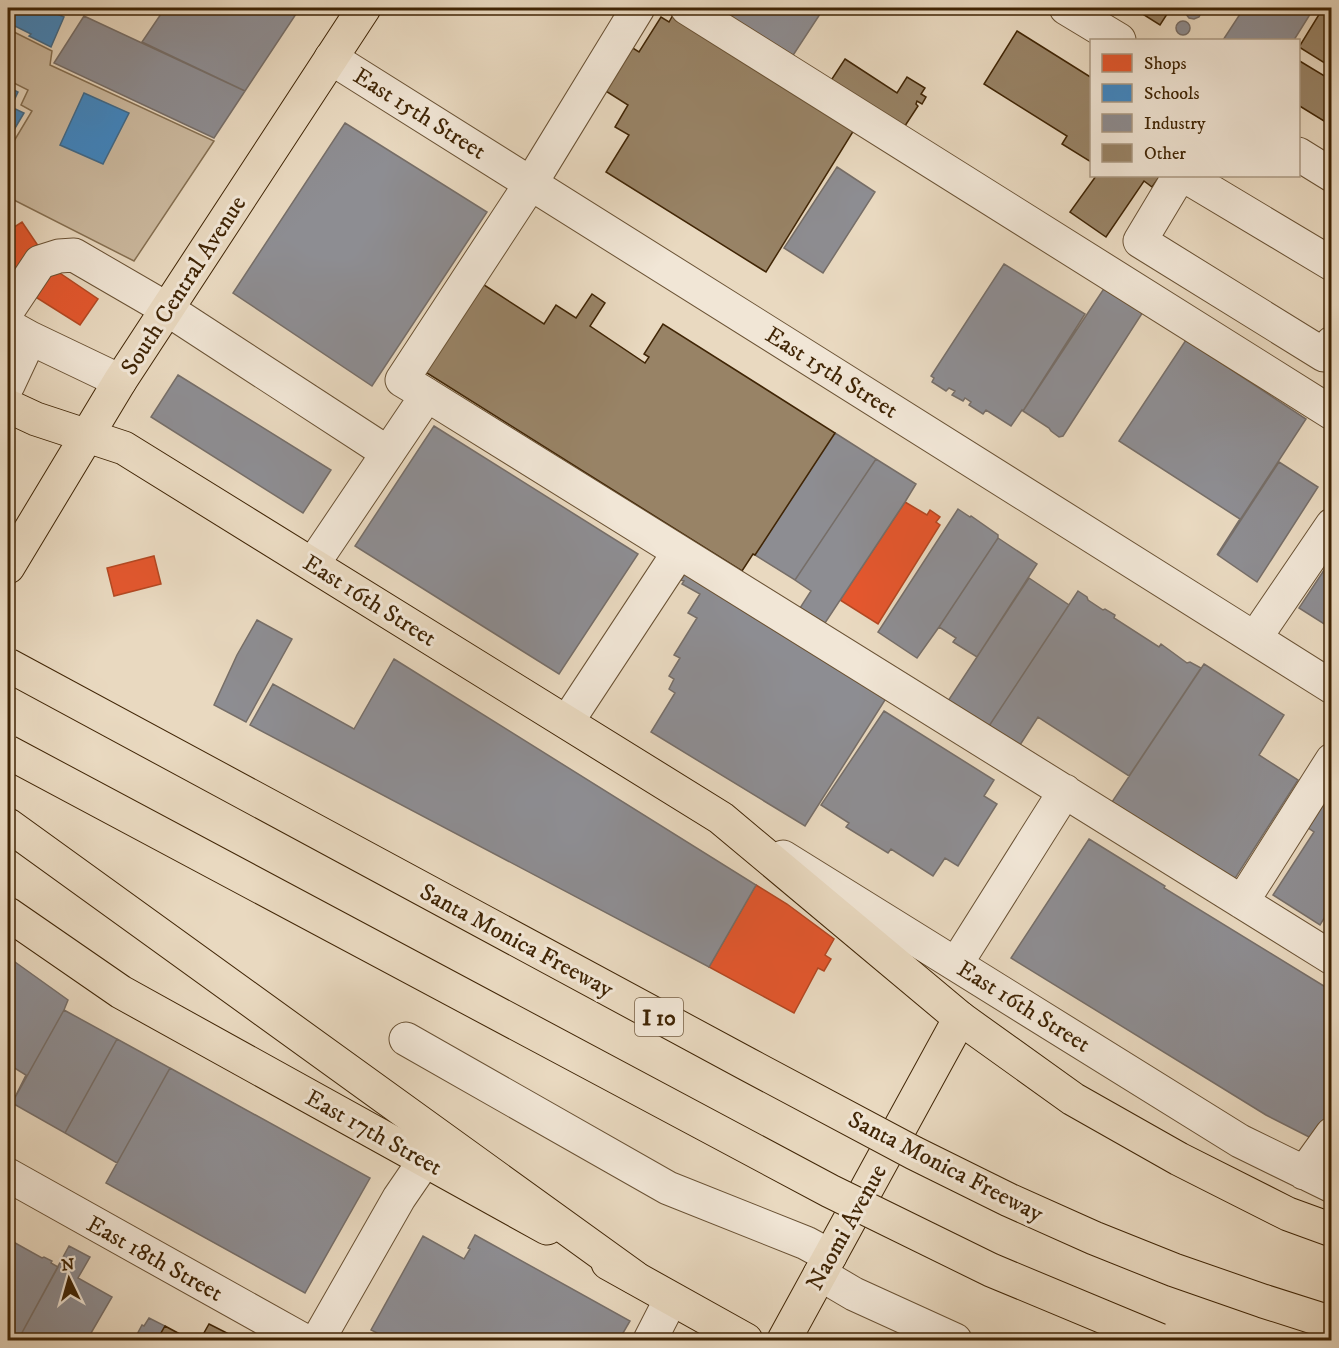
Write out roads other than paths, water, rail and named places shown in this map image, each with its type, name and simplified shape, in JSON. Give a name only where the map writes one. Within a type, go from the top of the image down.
[{"type":"main road","name":"South Central Avenue","points":[[8,567],[120,381],[364,8]]},
{"type":"main road","name":"East 16th Street","points":[[8,406],[36,419],[124,448],[567,722],[721,818],[960,1018],[1072,1099],[1179,1159],[1288,1214],[1332,1230]]},
{"type":"main road","name":"Santa Monica Freeway","points":[[8,665],[914,1153],[1009,1200],[1174,1270],[1332,1323]]},
{"type":"main road","points":[[8,752],[831,1191],[991,1270],[1159,1341]]},
{"type":"main road","points":[[8,825],[634,1277]]},
{"type":"main road","name":"East 17th Street","points":[[8,914],[121,992],[426,1160],[746,1341]]},
{"type":"main road","name":"Naomi Avenue","points":[[784,1341],[960,1018]]},
{"type":"street","points":[[638,8],[531,183],[402,380],[1332,958]]},
{"type":"street","points":[[687,8],[1332,412]]},
{"type":"street","points":[[1066,8],[1117,39]]},
{"type":"street","name":"East 15th Street","points":[[331,58],[1255,638],[1329,680]]},
{"type":"street","points":[[1300,155],[1332,175]]},
{"type":"street","points":[[1178,177],[1140,241],[1324,355],[1332,343]]},
{"type":"street","points":[[1187,177],[1332,264]]},
{"type":"street","points":[[8,310],[40,262],[59,256],[74,255],[167,309],[387,453]]},
{"type":"street","points":[[8,385],[19,332],[120,381]]},
{"type":"street","points":[[313,564],[427,394]]},
{"type":"street","points":[[1255,638],[1332,525]]},
{"type":"street","points":[[567,722],[679,552]]},
{"type":"street","points":[[1242,902],[1332,760]]},
{"type":"street","points":[[956,964],[1065,791]]},
{"type":"street","name":"East 16th Street","points":[[721,818],[1240,1141],[1318,1180]]},
{"type":"street","points":[[406,1039],[668,1188],[806,1243],[854,1294],[955,1341]]},
{"type":"street","points":[[1318,1180],[1332,1134]]},
{"type":"street","points":[[318,1341],[399,1198],[426,1160]]},
{"type":"street","name":"East 18th Street","points":[[8,1175],[303,1341]]},
{"type":"street","points":[[650,1341],[671,1299]]}]
